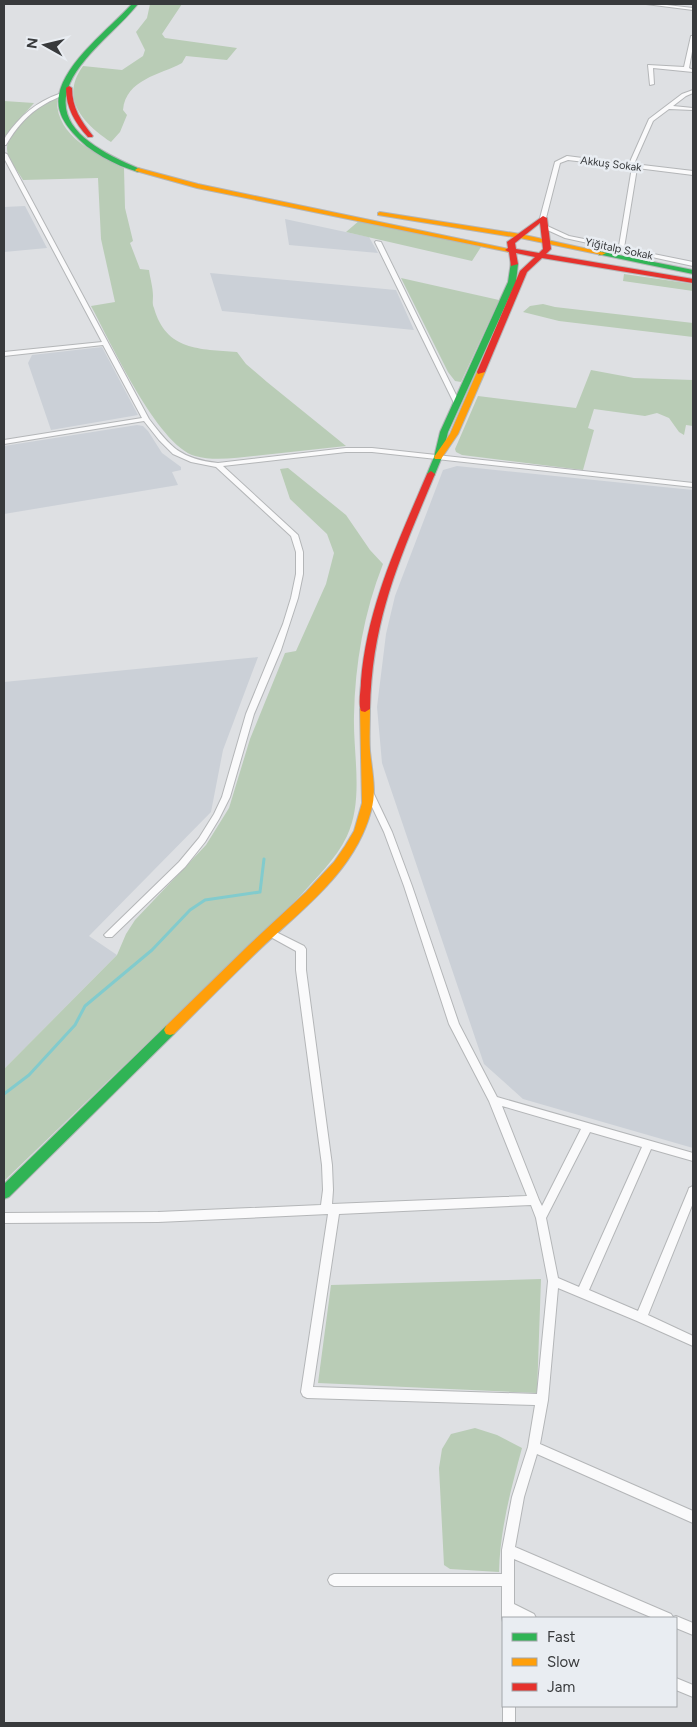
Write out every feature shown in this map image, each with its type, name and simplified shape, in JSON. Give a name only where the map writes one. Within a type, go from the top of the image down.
[{"type":"main road","points":[[135,4],[68,77],[61,95],[60,105],[64,117],[71,128],[102,153],[149,174],[194,186],[342,214],[540,256],[693,280]]},
{"type":"main road","points":[[78,65],[71,79],[68,94],[73,115],[82,128],[97,142],[122,157],[146,167],[204,182],[371,213],[520,236],[693,272]]},
{"type":"main road","points":[[4,1193],[270,933],[312,895],[346,856],[366,810],[368,790],[364,742],[365,693],[376,618],[396,557],[438,457],[444,432],[512,282],[516,269],[511,242],[544,222],[547,249],[524,271],[454,434],[438,457]]},
{"type":"street","points":[[648,4],[693,9]]},
{"type":"street","points":[[686,68],[693,37]]},
{"type":"street","points":[[652,84],[650,66],[693,70]]},
{"type":"street","points":[[621,249],[633,167],[651,120],[686,93],[693,91]]},
{"type":"street","points":[[4,144],[36,106],[48,99],[61,95]]},
{"type":"street","points":[[668,106],[693,108]]},
{"type":"street","points":[[4,154],[12,174],[146,419],[173,452],[196,462],[218,465],[346,450],[372,450],[693,484]]},
{"type":"street","name":"Akkuş Sokak","points":[[544,222],[560,160],[568,158],[693,173]]},
{"type":"street","name":"Yiğitalp Sokak","points":[[544,222],[567,237],[693,265]]},
{"type":"street","points":[[378,242],[457,403]]},
{"type":"street","points":[[4,354],[106,343]]},
{"type":"street","points":[[4,442],[146,419]]},
{"type":"street","points":[[109,935],[181,864],[201,841],[215,819],[226,798],[236,755],[250,714],[284,634],[300,574],[300,549],[294,535],[218,465]]},
{"type":"street","points":[[368,790],[388,832],[408,886],[454,1024],[494,1100],[541,1218],[553,1281],[542,1400],[534,1447],[518,1497],[508,1550],[508,1613],[526,1617]]},
{"type":"street","points":[[270,933],[301,949],[301,970],[327,1165],[330,1210],[308,1392],[542,1400]]},
{"type":"street","points":[[494,1100],[693,1157]]},
{"type":"street","points":[[541,1218],[587,1127]]},
{"type":"street","points":[[582,1293],[648,1144]]},
{"type":"street","points":[[641,1317],[693,1191]]},
{"type":"street","points":[[4,1218],[158,1217],[534,1200]]},
{"type":"street","points":[[553,1281],[641,1317],[693,1341]]},
{"type":"street","points":[[534,1447],[693,1516]]},
{"type":"street","points":[[508,1550],[665,1617]]},
{"type":"street","points":[[334,1580],[507,1580]]},
{"type":"street","points":[[677,1622],[693,1629]]},
{"type":"street","points":[[677,1684],[693,1691]]},
{"type":"street","points":[[509,1707],[509,1723]]},
{"type":"shaded area","points":[[25,206],[47,248],[4,252],[4,207]]},
{"type":"shaded area","points":[[285,219],[369,237],[378,253],[289,245]]},
{"type":"shaded area","points":[[210,273],[396,290],[414,330],[222,311]]},
{"type":"shaded area","points":[[102,347],[138,415],[51,430],[28,363],[32,355]]},
{"type":"shaded area","points":[[137,425],[143,426],[162,453],[181,467],[181,470],[172,472],[178,485],[4,514],[4,446]]},
{"type":"shaded area","points":[[457,466],[693,490],[693,1148],[523,1099],[484,1064],[382,763],[377,707],[386,634],[395,596],[443,470]]},
{"type":"shaded area","points":[[258,657],[223,750],[211,812],[89,936],[117,955],[4,1069],[4,682]]},
{"type":"green space","points":[[150,4],[182,4],[162,34],[165,38],[237,48],[227,60],[186,56],[182,63],[145,79],[130,91],[125,100],[123,110],[127,115],[120,132],[111,142],[92,127],[78,110],[74,100],[73,89],[76,78],[83,66],[122,70],[143,56],[145,50],[136,32],[147,18]]},
{"type":"green space","points":[[57,98],[58,111],[70,133],[79,142],[124,168],[125,208],[133,241],[130,243],[140,269],[149,270],[153,289],[153,306],[159,322],[167,333],[186,345],[210,350],[237,352],[246,364],[346,446],[211,459],[195,456],[180,448],[165,433],[150,413],[122,366],[91,306],[115,302],[101,239],[98,178],[23,180],[7,153],[8,142],[18,127],[34,111]]},
{"type":"green space","points":[[4,101],[34,103],[4,137]]},
{"type":"green space","points":[[360,220],[481,247],[472,261],[346,232]]},
{"type":"green space","points":[[624,274],[693,284],[693,291],[623,281]]},
{"type":"green space","points":[[401,278],[499,300],[461,382],[455,381],[448,372]]},
{"type":"green space","points":[[543,304],[693,323],[693,337],[559,321],[523,312],[530,306]]},
{"type":"green space","points":[[591,370],[634,378],[693,380],[693,426],[686,425],[684,435],[679,432],[669,418],[657,413],[645,416],[594,409],[588,428],[594,430],[583,470],[462,455],[456,452],[455,449],[478,396],[576,408]]},
{"type":"green space","points":[[288,468],[346,515],[370,550],[383,564],[366,619],[356,677],[354,731],[356,792],[352,822],[347,836],[332,860],[300,896],[4,1181],[4,1069],[117,955],[126,934],[135,920],[206,845],[229,808],[250,739],[285,653],[296,651],[326,584],[334,553],[327,534],[290,499],[280,469]]},
{"type":"green space","points":[[541,1279],[537,1393],[318,1383],[331,1285]]},
{"type":"green space","points":[[475,1428],[497,1435],[522,1448],[504,1525],[499,1572],[450,1569],[444,1565],[439,1468],[442,1449],[451,1434]]},
{"type":"waterway","points":[[4,1094],[29,1075],[75,1025],[85,1006],[152,950],[190,910],[205,900],[260,892],[264,859]]},
{"type":"traffic: fast","points":[[135,4],[83,59],[68,79],[62,96],[62,111],[69,125],[79,137],[108,156],[138,170]]},
{"type":"traffic: fast","points":[[602,253],[693,272]]},
{"type":"traffic: fast","points":[[431,474],[438,457],[444,432],[512,282],[514,264]]},
{"type":"traffic: fast","points":[[4,1193],[170,1030]]},
{"type":"traffic: slow","points":[[138,170],[197,186],[509,250]]},
{"type":"traffic: slow","points":[[380,214],[520,236],[602,253]]},
{"type":"traffic: slow","points":[[438,457],[454,434],[481,372]]},
{"type":"traffic: slow","points":[[170,1030],[253,948],[325,881],[350,849],[359,831],[367,803],[365,709]]},
{"type":"traffic: jam","points":[[69,88],[70,102],[74,114],[90,136]]},
{"type":"traffic: jam","points":[[481,372],[524,271],[547,249],[543,218],[511,242],[514,264]]},
{"type":"traffic: jam","points":[[509,250],[693,281]]},
{"type":"traffic: jam","points":[[365,709],[369,659],[383,592],[398,551],[431,474]]}]
